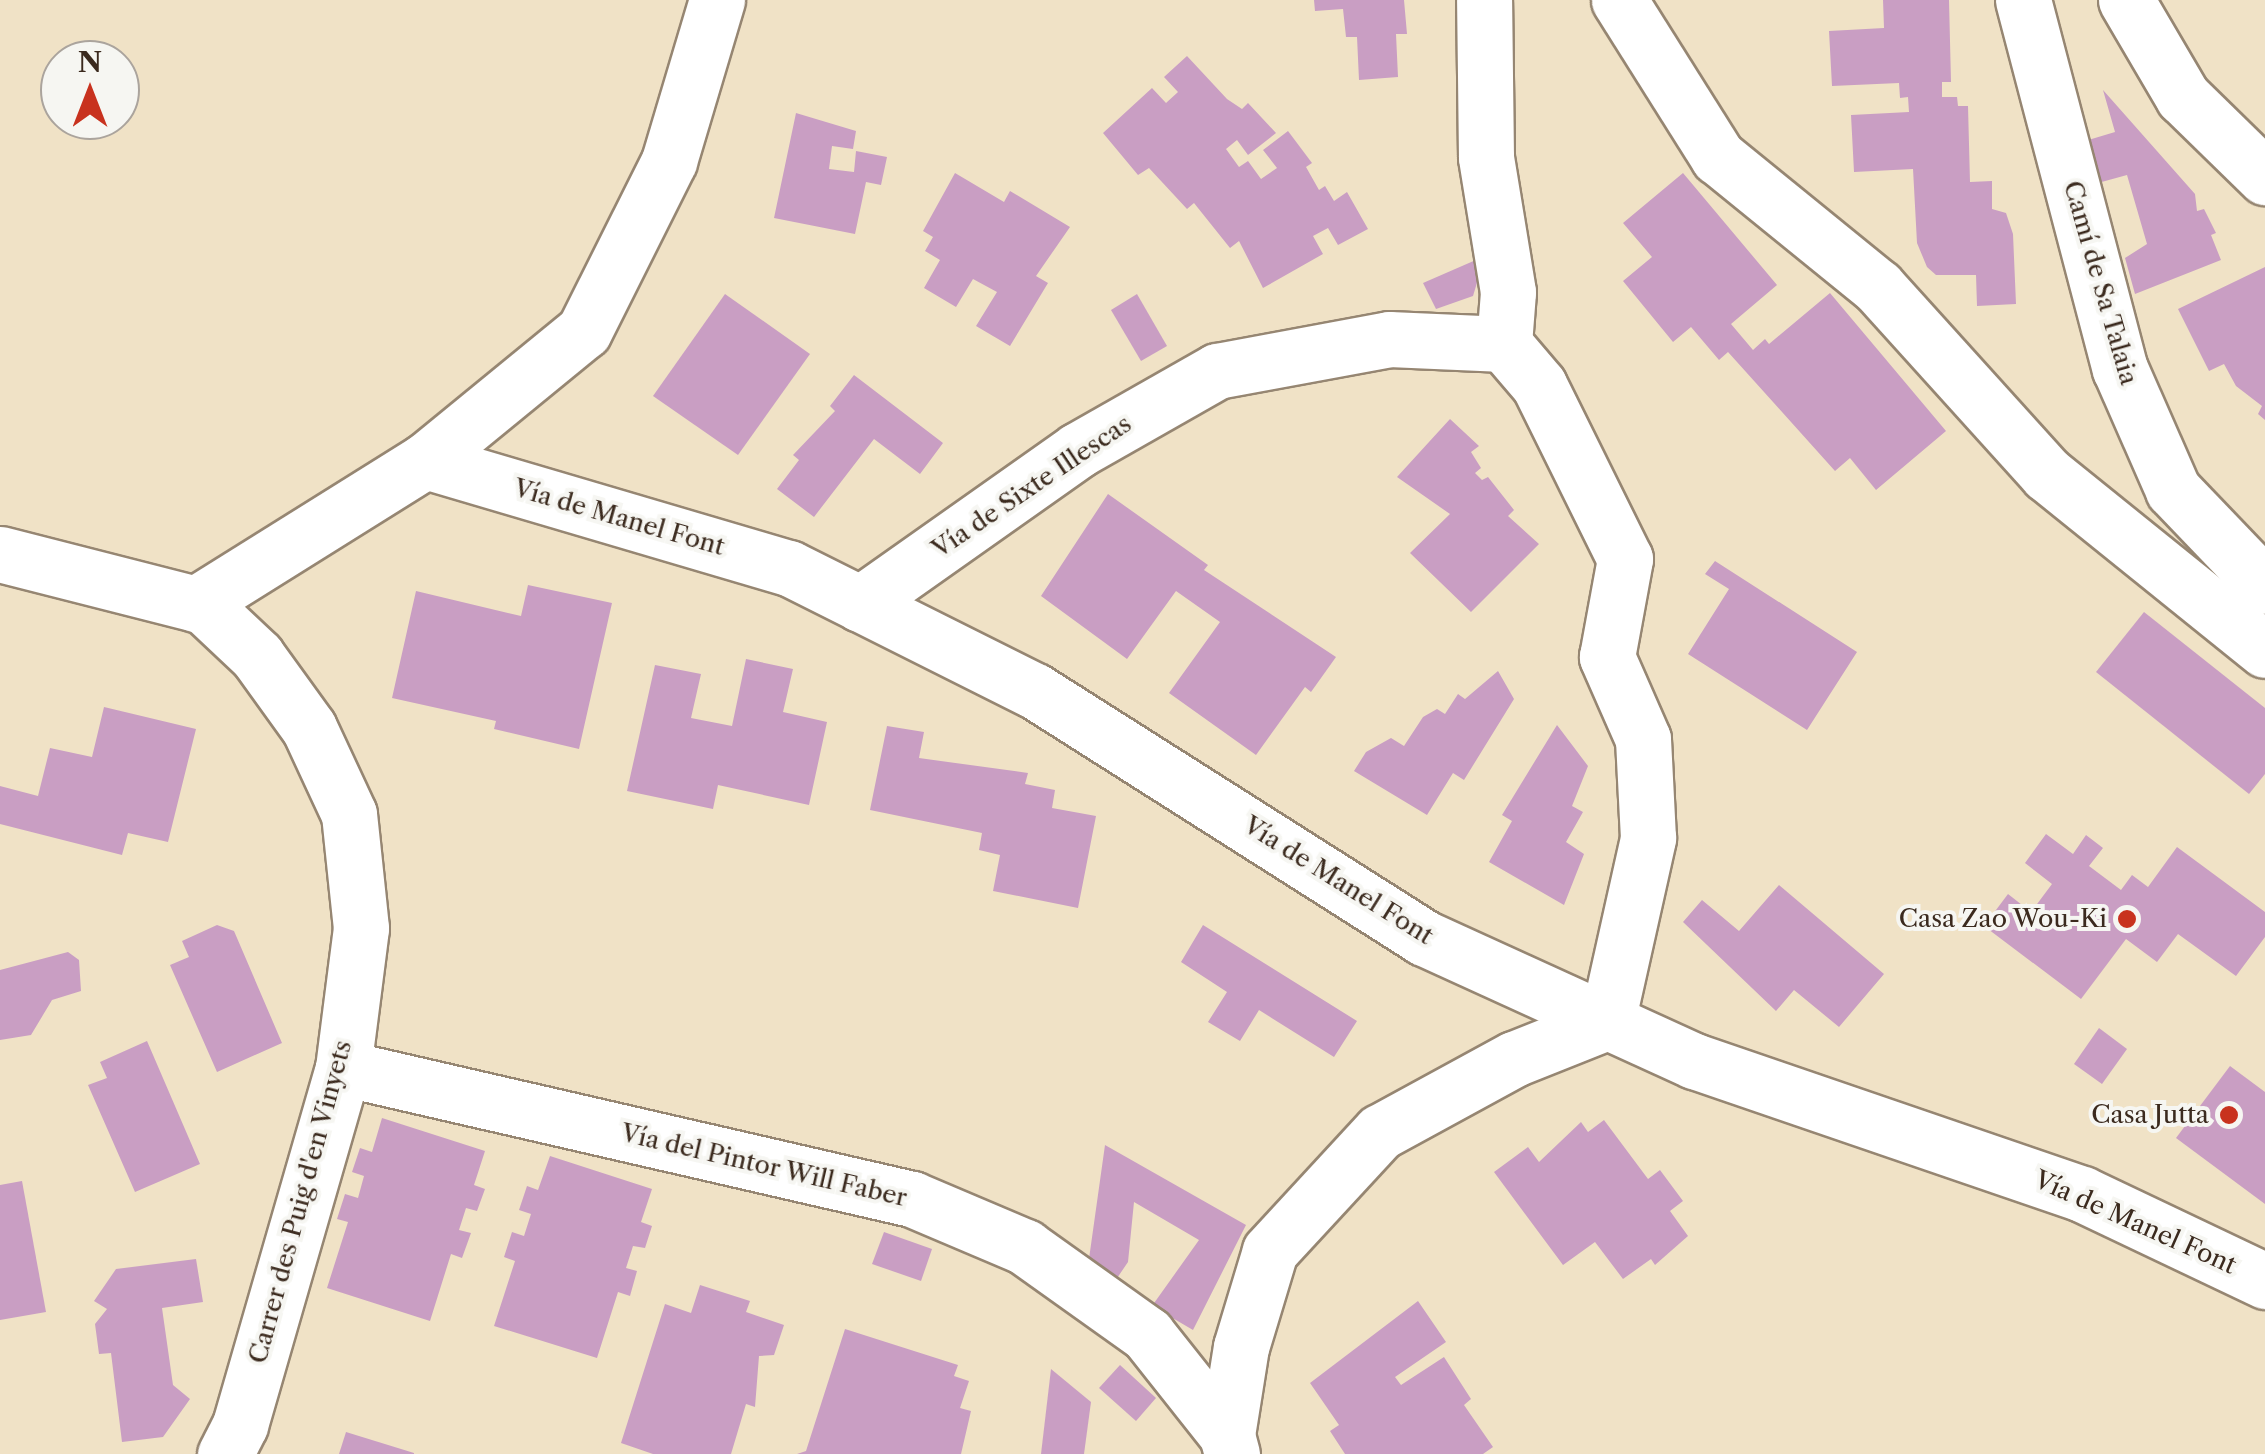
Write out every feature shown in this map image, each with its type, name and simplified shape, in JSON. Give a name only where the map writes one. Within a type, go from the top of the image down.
[{"type":"street","points":[[196,604],[425,461],[584,331],[669,161],[717,0]]},
{"type":"street","points":[[1230,1444],[1241,1347],[1270,1251],[1380,1132],[1497,1068],[1607,1022],[1648,838],[1643,739],[1607,657],[1625,558],[1538,385],[1504,344],[1508,292],[1486,157],[1484,0]]},
{"type":"street","points":[[1619,0],[1718,157],[1878,286],[2047,474],[2265,650]]},
{"type":"street","name":"Camí de Sa Talaia","points":[[2023,0],[2120,368],[2173,490],[2265,586]]},
{"type":"street","points":[[2126,0],[2183,98],[2265,177]]},
{"type":"street","name":"Vía de Sixte Illescas","points":[[860,604],[1078,450],[1217,372],[1388,339],[1504,344]]},
{"type":"street","name":"Vía de Manel Font","points":[[425,461],[789,568],[1035,691],[1424,938],[1694,1061],[2082,1194],[2265,1281]]},
{"type":"street","name":"Carrer des Puig d'en Vinyets","points":[[0,554],[196,604],[258,656],[309,728],[349,814],[362,928],[342,1068],[240,1425],[225,1454]]},
{"type":"street","name":"Vía del Pintor Will Faber","points":[[342,1068],[912,1199],[1025,1248],[1147,1334],[1230,1444]]},
{"type":"building","points":[[1314,0],[1404,0],[1407,34],[1396,34],[1398,77],[1359,80],[1357,37],[1346,37],[1343,9],[1315,11]]},
{"type":"building","points":[[1883,0],[1949,0],[1951,82],[1942,82],[1942,97],[1957,97],[1958,106],[1968,106],[1970,182],[1992,181],[1992,209],[2006,213],[2013,234],[2016,304],[1977,306],[1976,275],[1936,275],[1927,267],[1917,243],[1913,169],[1854,172],[1851,115],[1909,112],[1908,97],[1900,98],[1899,83],[1832,86],[1829,31],[1884,28]]},
{"type":"building","points":[[1187,56],[1227,99],[1242,109],[1248,103],[1276,133],[1248,155],[1237,140],[1226,149],[1239,167],[1248,161],[1261,179],[1277,168],[1263,150],[1288,131],[1312,163],[1306,167],[1319,190],[1325,186],[1334,201],[1347,192],[1368,229],[1338,245],[1328,228],[1313,236],[1323,254],[1263,288],[1239,241],[1230,248],[1194,203],[1187,209],[1149,168],[1138,175],[1103,133],[1152,88],[1166,103],[1178,92],[1164,77]]},
{"type":"building","points":[[2103,90],[2195,194],[2197,211],[2204,209],[2216,233],[2211,235],[2221,260],[2135,294],[2125,258],[2147,244],[2127,175],[2087,186],[2075,144],[2115,132]]},
{"type":"building","points":[[796,113],[856,131],[853,149],[832,146],[829,169],[854,172],[856,151],[887,157],[881,185],[866,182],[855,234],[774,218]]},
{"type":"building","points":[[955,173],[1004,202],[1010,191],[1070,227],[1036,276],[1048,283],[1010,346],[976,326],[997,292],[973,279],[956,307],[924,288],[940,260],[925,251],[933,237],[923,231]]},
{"type":"building","points":[[1683,173],[1777,285],[1731,324],[1753,350],[1765,339],[1769,344],[1830,293],[1946,431],[1876,490],[1850,458],[1835,471],[1728,352],[1719,360],[1691,327],[1673,342],[1623,281],[1652,257],[1623,223]]},
{"type":"building","points":[[1485,256],[1473,296],[1436,309],[1423,283]]},
{"type":"building","points":[[2265,267],[2265,420],[2258,414],[2262,406],[2236,386],[2224,364],[2209,371],[2178,309]]},
{"type":"building","points":[[725,294],[810,354],[738,455],[653,396]]},
{"type":"building","points":[[1137,294],[1167,346],[1141,361],[1111,310]]},
{"type":"building","points":[[854,375],[943,443],[920,474],[874,439],[814,517],[777,489],[799,460],[793,455],[835,411],[830,406]]},
{"type":"building","points":[[1450,419],[1479,446],[1471,452],[1481,468],[1475,473],[1482,480],[1488,477],[1514,510],[1508,516],[1539,544],[1471,612],[1410,553],[1450,514],[1397,477]]},
{"type":"building","points":[[1108,494],[1208,565],[1204,570],[1336,657],[1311,692],[1305,687],[1256,755],[1169,693],[1220,622],[1176,591],[1127,659],[1041,596]]},
{"type":"building","points":[[1715,561],[1857,652],[1807,730],[1688,654],[1729,589],[1705,574]]},
{"type":"building","points":[[528,585],[612,603],[579,749],[494,729],[496,721],[392,698],[416,591],[521,616]]},
{"type":"building","points":[[2144,612],[2265,708],[2265,774],[2249,794],[2096,672]]},
{"type":"building","points":[[746,659],[793,669],[783,712],[827,722],[809,805],[718,785],[713,809],[627,791],[655,665],[701,674],[691,718],[732,726]]},
{"type":"building","points":[[1498,671],[1514,699],[1464,780],[1453,773],[1427,815],[1354,771],[1366,752],[1391,738],[1404,746],[1423,717],[1437,709],[1445,714],[1458,694],[1465,699]]},
{"type":"building","points":[[104,707],[196,729],[168,842],[128,833],[122,855],[0,824],[0,786],[38,796],[50,748],[92,757]]},
{"type":"building","points":[[1557,725],[1588,766],[1572,806],[1583,812],[1566,842],[1584,854],[1564,905],[1489,862],[1512,821],[1502,815]]},
{"type":"building","points":[[887,726],[924,732],[919,758],[1028,773],[1025,784],[1055,790],[1052,808],[1096,816],[1078,908],[993,891],[1000,855],[979,850],[982,833],[870,810]]},
{"type":"building","name":"Casa Zao Wou-Ki","points":[[2046,834],[2073,854],[2086,835],[2103,848],[2089,866],[2121,890],[2132,875],[2148,887],[2177,847],[2265,912],[2265,937],[2236,976],[2178,934],[2157,962],[2126,939],[2081,999],[1984,926],[2008,894],[2031,912],[2052,884],[2025,863]]},
{"type":"building","points":[[1779,885],[1884,974],[1839,1027],[1794,990],[1776,1011],[1683,922],[1702,900],[1739,931]]},
{"type":"building","points":[[217,925],[234,931],[282,1043],[217,1072],[170,965],[189,957],[182,941]]},
{"type":"building","points":[[1203,925],[1357,1021],[1334,1057],[1259,1010],[1240,1041],[1208,1022],[1227,992],[1181,962]]},
{"type":"building","points":[[68,952],[79,960],[81,991],[52,1000],[31,1035],[0,1040],[0,970]]},
{"type":"building","points":[[2099,1028],[2127,1049],[2102,1084],[2074,1064]]},
{"type":"building","points":[[147,1041],[200,1164],[135,1192],[88,1085],[107,1078],[100,1062]]},
{"type":"building","name":"Casa Jutta","points":[[2230,1066],[2265,1092],[2265,1204],[2176,1138]]},
{"type":"building","points":[[382,1118],[485,1151],[474,1185],[485,1189],[477,1211],[466,1208],[459,1230],[471,1233],[462,1258],[451,1254],[430,1321],[327,1288],[348,1222],[337,1219],[345,1194],[358,1198],[364,1176],[352,1172],[360,1148],[372,1152]]},
{"type":"building","points":[[1604,1120],[1648,1179],[1660,1170],[1683,1201],[1670,1211],[1688,1236],[1655,1265],[1651,1259],[1623,1279],[1595,1242],[1563,1265],[1494,1172],[1528,1147],[1539,1162],[1581,1122],[1588,1132]]},
{"type":"building","points":[[1105,1145],[1246,1225],[1193,1330],[1152,1306],[1199,1240],[1134,1202],[1128,1262],[1111,1287],[1087,1273]]},
{"type":"building","points":[[550,1156],[652,1189],[641,1222],[652,1226],[645,1248],[633,1246],[626,1268],[637,1271],[630,1296],[618,1292],[597,1358],[494,1326],[515,1261],[504,1257],[512,1232],[524,1236],[531,1214],[519,1210],[527,1186],[538,1190]]},
{"type":"building","points":[[22,1181],[46,1312],[0,1320],[0,1185]]},
{"type":"building","points":[[884,1232],[932,1249],[921,1281],[872,1264]]},
{"type":"building","points":[[196,1259],[203,1302],[162,1308],[173,1385],[190,1399],[163,1437],[122,1442],[111,1353],[99,1354],[95,1324],[107,1309],[94,1301],[116,1269]]},
{"type":"building","points":[[700,1285],[750,1301],[746,1312],[784,1325],[774,1355],[759,1356],[755,1407],[746,1404],[731,1454],[653,1454],[621,1443],[665,1304],[691,1313]]},
{"type":"building","points":[[1418,1301],[1446,1342],[1395,1377],[1401,1385],[1444,1357],[1471,1399],[1464,1405],[1493,1447],[1483,1454],[1345,1454],[1330,1431],[1339,1425],[1310,1383]]},
{"type":"building","points":[[845,1329],[958,1365],[954,1376],[969,1381],[960,1408],[971,1411],[961,1454],[797,1454],[806,1451]]},
{"type":"building","points":[[1120,1365],[1156,1398],[1136,1421],[1099,1388]]},
{"type":"building","points":[[1051,1369],[1091,1402],[1084,1454],[1041,1454]]},
{"type":"building","points":[[346,1432],[414,1453],[414,1454],[339,1454]]},
{"type":"place","name":"Casa Zao Wou-Ki","points":[[2127,919]]},
{"type":"place","name":"Casa Jutta","points":[[2229,1115]]}]
